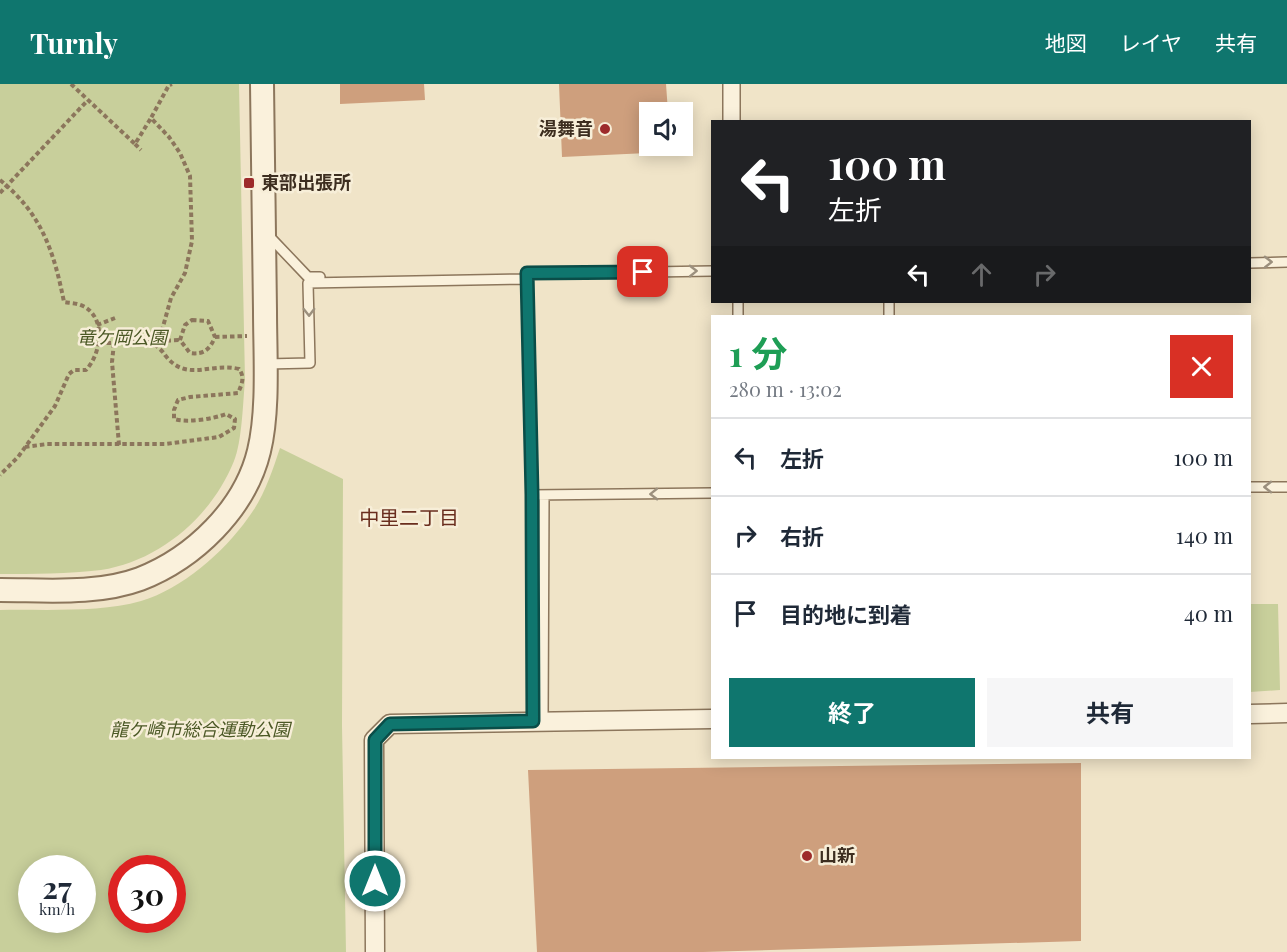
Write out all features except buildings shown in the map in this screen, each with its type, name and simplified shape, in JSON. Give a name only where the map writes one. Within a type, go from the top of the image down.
[{"type":"street","points":[[0,590],[80,589],[115,585],[140,579],[176,562],[207,537],[236,502],[249,479],[259,452],[264,418],[262,84]]},
{"type":"street","points":[[1251,714],[1287,713]]},
{"type":"street","points":[[375,952],[375,740],[390,724],[711,719]]},
{"type":"lane","points":[[728,84],[728,120]]},
{"type":"lane","points":[[735,84],[735,120]]},
{"type":"lane","points":[[264,231],[308,277],[527,276]]},
{"type":"lane","points":[[1251,262],[1287,262]]},
{"type":"lane","points":[[265,364],[310,363],[309,283],[711,271]]},
{"type":"lane","points":[[527,276],[538,721]]},
{"type":"lane","points":[[1251,487],[1287,487]]},
{"type":"lane","points":[[532,495],[711,493]]},
{"type":"lane","points":[[538,721],[544,495]]},
{"type":"path","points":[[71,84],[141,150]]},
{"type":"path","points":[[135,144],[169,85],[172,84]]},
{"type":"path","points":[[0,193],[87,101]]},
{"type":"path","points":[[151,118],[174,145],[190,176],[192,241],[184,273],[171,298],[159,341]]},
{"type":"path","points":[[0,180],[25,204],[46,236],[59,273],[64,302],[84,306],[90,312],[97,325],[99,343],[96,357],[86,370],[74,370],[69,374],[55,406],[18,457],[0,475]]},
{"type":"path","points":[[97,325],[115,318]]},
{"type":"path","points":[[192,320],[208,321],[215,337],[210,348],[197,354],[190,353],[180,340],[185,325],[192,320]]},
{"type":"path","points":[[215,337],[250,336]]},
{"type":"path","points":[[99,343],[180,340]]},
{"type":"path","points":[[25,447],[47,444],[165,444],[219,437],[234,428],[235,419],[226,414],[215,418],[181,421],[174,420],[174,410],[178,400],[238,393],[243,381],[243,373],[231,367],[182,370],[172,363],[153,342]]},
{"type":"path","points":[[114,343],[112,362],[119,445]]},
{"type":"green space","name":"竜ケ岡公園","points":[[0,84],[239,84],[245,380],[237,453],[224,481],[198,517],[163,546],[123,565],[76,572],[0,574]]},
{"type":"green space","name":"龍ケ崎市総合運動公園","points":[[280,448],[343,479],[342,726],[346,952],[0,952],[0,610],[71,610],[125,605],[172,588],[201,568],[227,544],[254,510],[267,484]]},
{"type":"green space","points":[[1251,604],[1278,604],[1280,690],[1251,692]]},
{"type":"place","name":"湯舞音","points":[[605,129]]},
{"type":"place","name":"東部出張所","points":[[249,183]]},
{"type":"place","name":"山新","points":[[807,856]]},
{"type":"district","name":"中里二丁目","points":[[409,518]]},
{"type":"route","points":[[375,881],[375,740],[390,724],[533,721],[532,495],[527,273],[643,272]]}]
